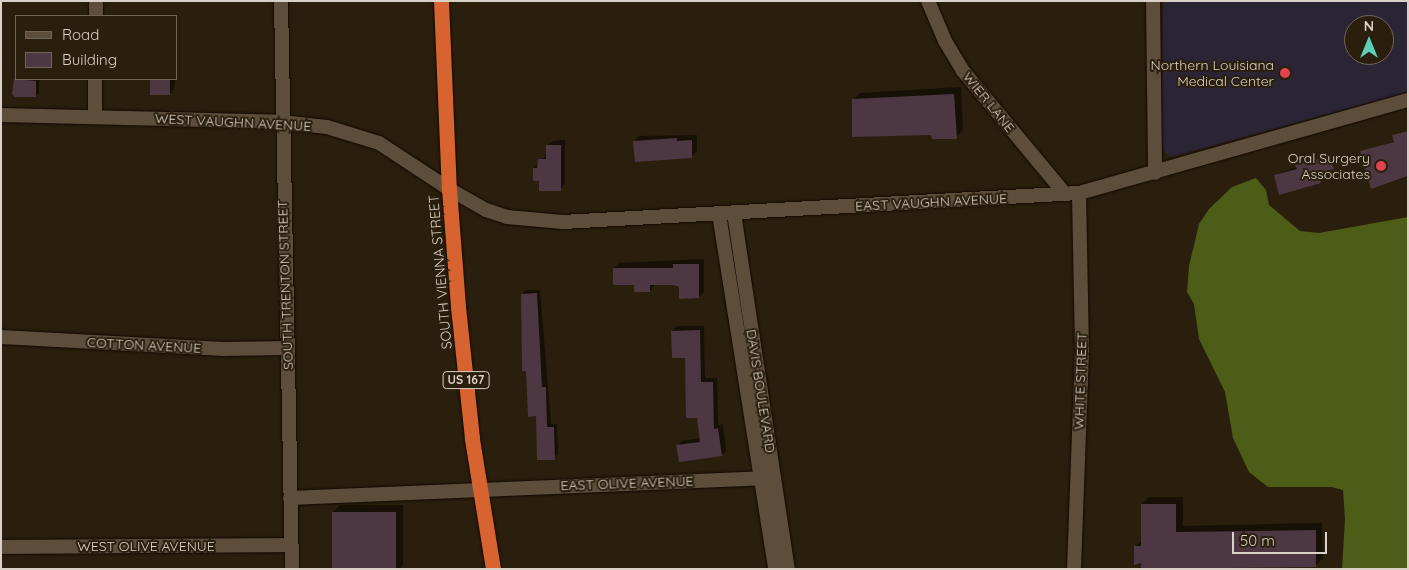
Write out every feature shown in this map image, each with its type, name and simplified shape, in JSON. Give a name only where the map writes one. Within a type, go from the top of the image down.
[{"type":"highway","name":"SOUTH VIENNA STREET","points":[[441,1],[449,190],[458,308],[479,489],[493,569]]},
{"type":"street","points":[[96,1],[96,15]]},
{"type":"street","name":"SOUTH TRENTON STREET","points":[[281,1],[281,122],[292,569]]},
{"type":"street","name":"WIER LANE","points":[[928,1],[945,41],[963,71],[1072,193]]},
{"type":"street","points":[[1153,1],[1155,173]]},
{"type":"street","points":[[95,80],[95,117]]},
{"type":"street","name":"EAST VAUGHN AVENUE","points":[[449,190],[507,217],[544,222],[718,214],[1072,193],[1155,173],[1408,100]]},
{"type":"street","name":"WEST VAUGHN AVENUE","points":[[1,115],[281,122],[327,127],[379,143],[449,190]]},
{"type":"street","name":"WHITE STREET","points":[[1072,193],[1082,350],[1074,569]]},
{"type":"street","name":"DAVIS BOULEVARD","points":[[734,213],[768,478],[775,569]]},
{"type":"street","name":"DAVIS BOULEVARD","points":[[718,214],[768,478],[788,569]]},
{"type":"street","name":"COTTON AVENUE","points":[[1,337],[224,349],[287,348]]},
{"type":"street","name":"EAST OLIVE AVENUE","points":[[479,489],[768,478]]},
{"type":"street","points":[[290,498],[479,489]]},
{"type":"street","name":"WEST OLIVE AVENUE","points":[[1,547],[291,545]]},
{"type":"shaded area","name":"Northern Louisiana Medical Center","points":[[1163,1],[1408,1],[1408,92],[1170,157],[1163,150]]},
{"type":"green space","points":[[1256,178],[1266,190],[1269,205],[1300,231],[1319,233],[1408,217],[1408,569],[1342,569],[1345,519],[1343,490],[1331,487],[1268,487],[1249,472],[1233,438],[1225,392],[1199,339],[1194,304],[1187,292],[1189,266],[1199,224],[1209,209],[1232,187]]},
{"type":"building","points":[[14,79],[36,81],[36,97],[15,97],[12,94]]},
{"type":"building","points":[[150,80],[170,80],[170,95],[150,95]]},
{"type":"building","points":[[954,94],[957,139],[932,139],[931,135],[852,137],[852,99]]},
{"type":"building","name":"Oral Surgery Associates","points":[[1408,131],[1408,176],[1371,189],[1360,151],[1394,142],[1392,135]]},
{"type":"building","points":[[677,138],[677,141],[692,140],[692,158],[635,162],[633,141]]},
{"type":"building","points":[[546,145],[561,145],[561,191],[539,191],[539,181],[533,181],[533,168],[537,168],[538,159],[546,159]]},
{"type":"building","points":[[1330,156],[1334,169],[1318,173],[1321,183],[1279,195],[1274,175],[1297,169],[1295,165]]},
{"type":"building","points":[[673,264],[699,264],[699,298],[679,299],[679,287],[674,285],[650,285],[650,292],[634,292],[634,285],[613,285],[613,268],[673,268]]},
{"type":"building","points":[[537,293],[542,387],[546,387],[547,427],[554,427],[555,460],[537,460],[536,416],[528,417],[526,371],[522,371],[521,294]]},
{"type":"building","points":[[700,330],[701,382],[713,382],[714,429],[718,428],[722,456],[679,462],[676,445],[700,442],[697,418],[686,418],[685,358],[672,358],[671,331]]},
{"type":"building","points":[[1141,504],[1176,504],[1176,532],[1316,530],[1316,567],[1141,569],[1141,563],[1134,565],[1134,546],[1141,546]]},
{"type":"building","points":[[332,512],[396,512],[396,569],[332,569]]},
{"type":"place","name":"Northern Louisiana Medical Center","points":[[1285,73]]},
{"type":"place","name":"Oral Surgery Associates","points":[[1381,166]]}]
